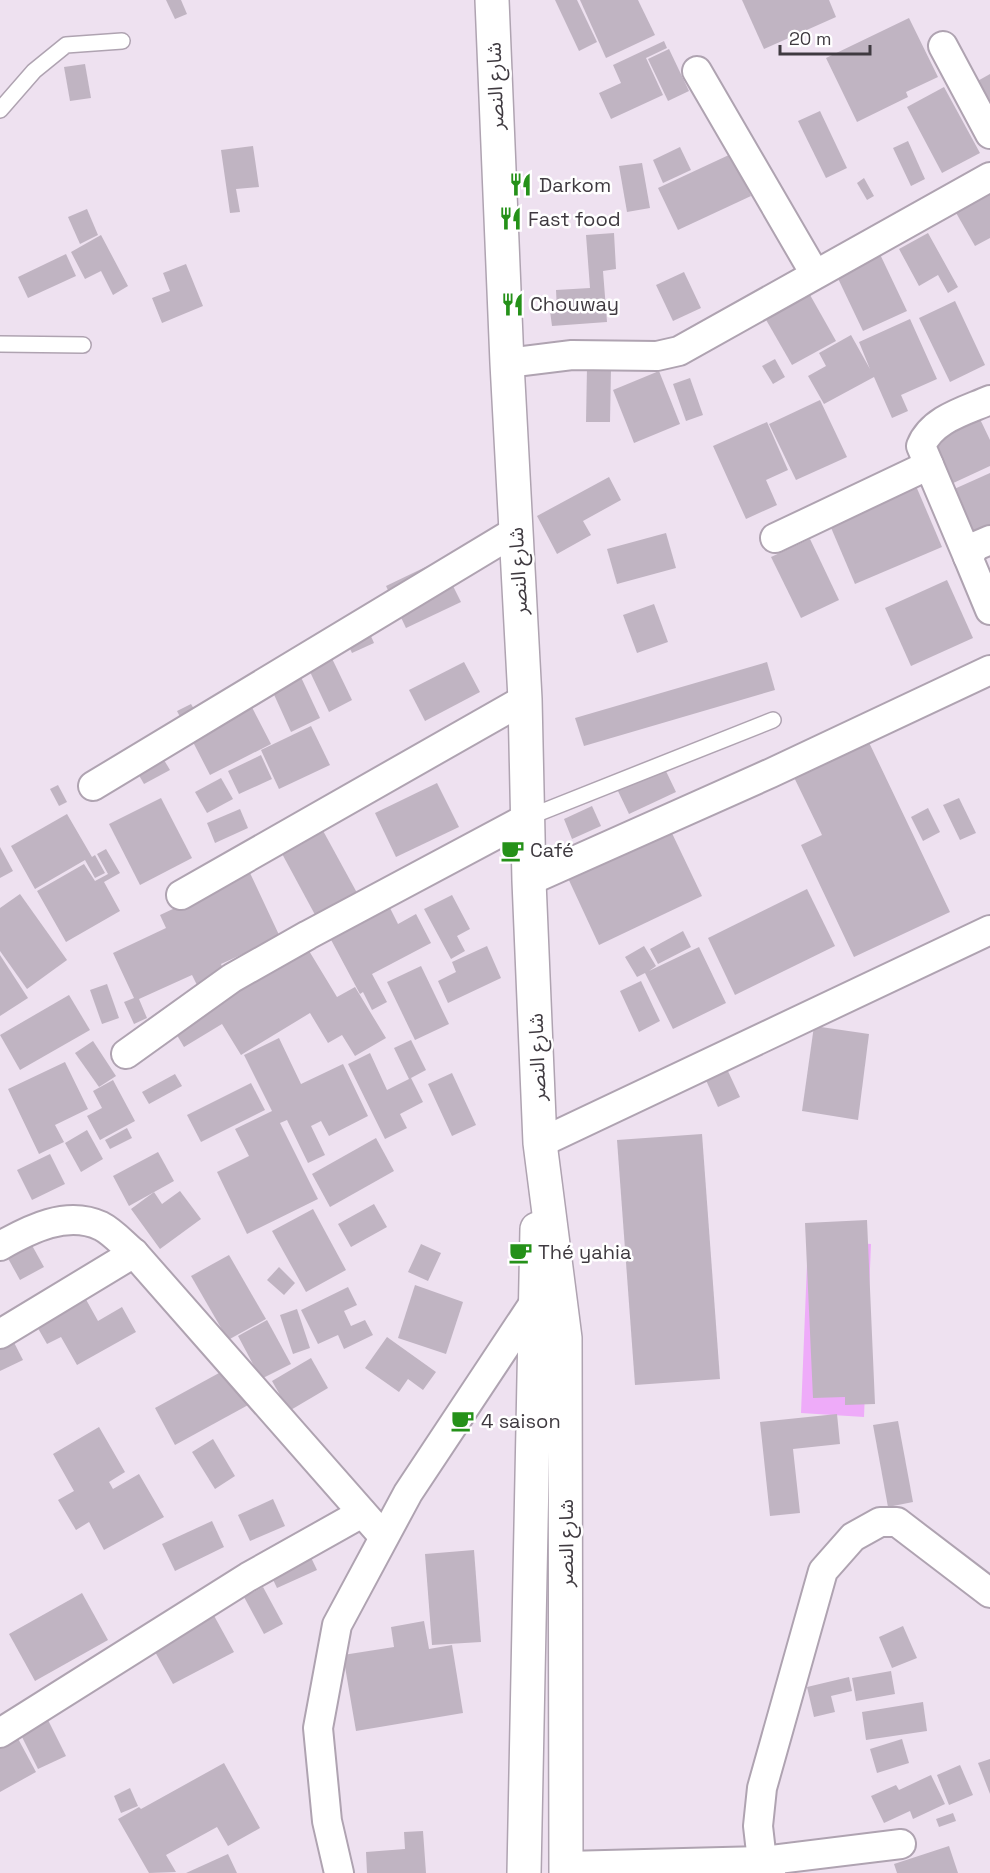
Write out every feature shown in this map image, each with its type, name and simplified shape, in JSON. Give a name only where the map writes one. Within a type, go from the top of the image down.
[{"type":"main road","name":"شارع النصر","points":[[492,0],[507,363],[525,699],[529,881],[540,1143],[534,1303],[524,1873]]},
{"type":"main road","name":"شارع النصر","points":[[540,1143],[565,1338],[566,1870]]},
{"type":"street","points":[[943,46],[990,134]]},
{"type":"street","points":[[697,71],[815,274]]},
{"type":"street","points":[[507,363],[572,355],[657,356],[679,351],[990,177]]},
{"type":"street","points":[[990,400],[940,423],[926,434],[921,446],[990,610]]},
{"type":"street","points":[[775,538],[929,465]]},
{"type":"street","points":[[93,786],[516,531]]},
{"type":"street","points":[[968,557],[976,546],[990,540]]},
{"type":"street","points":[[529,881],[771,773],[990,670]]},
{"type":"street","points":[[181,895],[525,699]]},
{"type":"street","points":[[126,1054],[232,978],[529,817]]},
{"type":"street","points":[[540,1143],[990,930]]},
{"type":"street","points":[[0,1246],[34,1228],[70,1218],[102,1227],[134,1253],[383,1536]]},
{"type":"street","points":[[0,1334],[134,1253]]},
{"type":"street","points":[[339,1873],[327,1821],[318,1728],[337,1625],[408,1493],[534,1303]]},
{"type":"street","points":[[0,1733],[248,1577],[362,1513]]},
{"type":"street","points":[[766,1867],[758,1827],[762,1788],[823,1571],[853,1537],[880,1522],[897,1522],[990,1593]]},
{"type":"street","points":[[566,1870],[766,1867],[901,1844]]},
{"type":"lane","points":[[0,110],[34,71],[66,45],[122,41]]},
{"type":"lane","points":[[0,344],[83,345]]},
{"type":"lane","points":[[529,817],[773,720]]},
{"type":"shaded area","points":[[808,1239],[871,1244],[864,1417],[801,1413]]},
{"type":"building","points":[[166,0],[181,0],[187,14],[175,19]]},
{"type":"building","points":[[555,0],[577,0],[597,42],[579,51]]},
{"type":"building","points":[[580,0],[638,0],[655,35],[606,58]]},
{"type":"building","points":[[742,0],[829,0],[836,17],[764,49]]},
{"type":"building","points":[[909,18],[938,77],[906,92],[908,97],[857,122],[826,58]]},
{"type":"building","points":[[664,41],[667,48],[646,58],[663,95],[611,119],[599,93],[621,83],[613,65]]},
{"type":"building","points":[[669,49],[689,91],[668,101],[648,59]]},
{"type":"building","points":[[85,64],[91,98],[70,101],[64,67]]},
{"type":"building","points":[[990,74],[990,112],[974,83]]},
{"type":"building","points":[[944,87],[980,153],[942,173],[907,107]]},
{"type":"building","points":[[820,111],[847,168],[826,178],[798,121]]},
{"type":"building","points":[[908,141],[925,179],[911,186],[893,148]]},
{"type":"building","points":[[253,146],[259,187],[236,189],[240,212],[230,213],[221,150]]},
{"type":"building","points":[[680,147],[691,170],[663,183],[653,160]]},
{"type":"building","points":[[731,154],[751,196],[678,230],[658,188]]},
{"type":"building","points":[[642,163],[650,208],[627,212],[619,166]]},
{"type":"building","points":[[864,178],[874,196],[867,200],[857,183]]},
{"type":"building","points":[[990,182],[990,238],[975,246],[951,204]]},
{"type":"building","points":[[87,209],[98,235],[80,244],[68,217]]},
{"type":"building","points":[[614,233],[616,269],[603,271],[607,322],[552,326],[550,311],[557,310],[556,290],[590,288],[586,235]]},
{"type":"building","points":[[928,233],[958,287],[948,293],[938,275],[919,286],[899,249]]},
{"type":"building","points":[[101,235],[128,286],[113,295],[101,271],[85,279],[71,252]]},
{"type":"building","points":[[877,248],[907,311],[863,331],[833,268]]},
{"type":"building","points":[[66,254],[76,276],[28,298],[18,277]]},
{"type":"building","points":[[186,264],[203,306],[162,323],[152,298],[170,291],[163,273]]},
{"type":"building","points":[[684,272],[701,308],[673,321],[656,285]]},
{"type":"building","points":[[805,286],[836,341],[792,365],[761,311]]},
{"type":"building","points":[[955,301],[985,365],[950,382],[919,318]]},
{"type":"building","points":[[910,319],[937,379],[901,395],[908,411],[892,418],[874,377],[824,404],[808,376],[826,366],[819,353],[851,335],[870,369],[859,342]]},
{"type":"building","points":[[775,359],[785,377],[773,384],[762,366]]},
{"type":"building","points":[[587,367],[611,368],[610,422],[586,422]]},
{"type":"building","points":[[659,371],[680,424],[634,443],[613,390]]},
{"type":"building","points":[[690,378],[703,415],[686,421],[673,384]]},
{"type":"building","points":[[820,400],[847,457],[796,480],[769,424]]},
{"type":"building","points":[[979,417],[990,440],[990,466],[949,485],[928,441]]},
{"type":"building","points":[[767,422],[788,470],[766,480],[777,505],[746,519],[713,446]]},
{"type":"building","points":[[990,473],[990,533],[975,540],[952,490]]},
{"type":"building","points":[[609,477],[621,500],[583,521],[591,535],[557,554],[537,516]]},
{"type":"building","points":[[916,486],[942,547],[855,584],[829,523]]},
{"type":"building","points":[[666,533],[676,568],[617,584],[607,549]]},
{"type":"building","points":[[810,539],[839,600],[801,618],[771,557]]},
{"type":"building","points":[[440,560],[461,602],[406,628],[386,586]]},
{"type":"building","points":[[947,580],[973,638],[911,666],[885,608]]},
{"type":"building","points":[[654,604],[668,642],[637,653],[623,615]]},
{"type":"building","points":[[362,616],[374,643],[352,653],[339,626]]},
{"type":"building","points":[[325,644],[352,700],[329,712],[302,655]]},
{"type":"building","points":[[464,662],[480,692],[425,721],[409,690]]},
{"type":"building","points":[[767,662],[775,690],[584,746],[575,718]]},
{"type":"building","points":[[300,675],[320,718],[291,732],[271,688]]},
{"type":"building","points":[[243,690],[271,744],[210,775],[177,711],[191,704],[197,714]]},
{"type":"building","points":[[311,726],[330,765],[279,789],[261,750]]},
{"type":"building","points":[[864,732],[950,912],[854,957],[801,845],[822,835],[789,767]]},
{"type":"building","points":[[158,750],[170,770],[144,784],[133,765]]},
{"type":"building","points":[[261,755],[272,779],[239,794],[228,771]]},
{"type":"building","points":[[664,767],[676,792],[629,814],[617,789]]},
{"type":"building","points":[[221,778],[233,799],[207,813],[195,792]]},
{"type":"building","points":[[437,783],[459,827],[396,857],[375,813]]},
{"type":"building","points":[[58,785],[67,802],[59,806],[50,789]]},
{"type":"building","points":[[161,798],[192,858],[140,885],[109,824]]},
{"type":"building","points":[[959,798],[976,833],[960,840],[943,805]]},
{"type":"building","points":[[592,806],[601,826],[572,839],[564,819]]},
{"type":"building","points":[[928,808],[940,832],[923,841],[911,817]]},
{"type":"building","points":[[240,809],[248,828],[215,843],[207,823]]},
{"type":"building","points":[[67,814],[92,857],[95,855],[105,873],[95,878],[85,860],[35,889],[11,846]]},
{"type":"building","points":[[321,827],[362,902],[320,924],[280,850]]},
{"type":"building","points":[[669,827],[702,896],[599,945],[567,876]]},
{"type":"building","points":[[0,847],[13,871],[0,878]]},
{"type":"building","points":[[106,849],[120,873],[104,882],[120,911],[66,942],[37,891],[84,864],[95,881],[108,874],[97,854]]},
{"type":"building","points":[[250,873],[280,937],[221,964],[227,978],[200,991],[192,975],[139,999],[147,1018],[134,1024],[124,1002],[134,998],[113,953],[166,928],[160,915]]},
{"type":"building","points":[[807,889],[835,946],[735,995],[708,938]]},
{"type":"building","points":[[20,894],[67,960],[27,989],[0,951],[0,908]]},
{"type":"building","points":[[452,895],[470,929],[457,936],[465,951],[451,959],[424,909]]},
{"type":"building","points":[[388,904],[398,924],[416,914],[431,943],[372,974],[387,1002],[372,1010],[363,992],[360,994],[329,936]]},
{"type":"building","points":[[297,931],[337,997],[355,987],[386,1038],[355,1056],[342,1035],[328,1043],[310,1013],[241,1055],[222,1024],[184,1047],[162,1010]]},
{"type":"building","points":[[683,931],[691,947],[658,964],[650,949]]},
{"type":"building","points":[[487,946],[501,978],[448,1003],[438,981],[456,972],[452,962]]},
{"type":"building","points":[[644,946],[656,966],[649,971],[699,947],[726,1003],[673,1029],[645,973],[637,977],[625,957]]},
{"type":"building","points":[[0,955],[28,998],[0,1016]]},
{"type":"building","points":[[421,966],[449,1024],[415,1040],[387,982]]},
{"type":"building","points":[[641,981],[660,1021],[639,1032],[620,991]]},
{"type":"building","points":[[107,984],[119,1018],[102,1024],[90,990]]},
{"type":"building","points":[[69,995],[90,1030],[20,1070],[0,1035]]},
{"type":"building","points":[[814,1026],[869,1034],[858,1120],[802,1111]]},
{"type":"building","points":[[279,1038],[301,1084],[343,1064],[368,1116],[329,1136],[321,1121],[311,1126],[325,1155],[308,1163],[287,1120],[280,1123],[318,1199],[247,1234],[217,1172],[249,1156],[235,1129],[272,1111],[244,1055]]},
{"type":"building","points":[[411,1040],[426,1070],[411,1078],[423,1102],[400,1114],[407,1128],[385,1139],[348,1064],[370,1053],[387,1090],[409,1079],[394,1048]]},
{"type":"building","points":[[93,1041],[116,1076],[99,1087],[75,1053]]},
{"type":"building","points":[[65,1062],[88,1109],[55,1125],[64,1142],[39,1154],[8,1089]]},
{"type":"building","points":[[727,1069],[740,1097],[718,1107],[705,1078]]},
{"type":"building","points":[[452,1073],[476,1125],[452,1136],[428,1084]]},
{"type":"building","points":[[175,1074],[182,1086],[149,1104],[142,1092]]},
{"type":"building","points":[[113,1080],[135,1121],[100,1140],[87,1116],[102,1108],[93,1091]]},
{"type":"building","points":[[251,1083],[265,1110],[201,1142],[187,1115]]},
{"type":"building","points":[[127,1128],[132,1138],[110,1149],[105,1140]]},
{"type":"building","points":[[87,1130],[103,1159],[81,1172],[65,1143]]},
{"type":"building","points":[[702,1134],[720,1379],[635,1385],[617,1140]]},
{"type":"building","points":[[376,1138],[394,1171],[330,1207],[312,1174]]},
{"type":"building","points":[[158,1152],[174,1181],[129,1206],[113,1176]]},
{"type":"building","points":[[50,1154],[65,1184],[32,1200],[17,1170]]},
{"type":"building","points":[[180,1191],[201,1219],[160,1249],[131,1209],[154,1192],[162,1204]]},
{"type":"building","points":[[374,1204],[387,1227],[351,1247],[338,1224]]},
{"type":"building","points":[[313,1209],[346,1270],[306,1292],[272,1231]]},
{"type":"building","points":[[867,1220],[875,1404],[845,1405],[845,1397],[813,1398],[805,1223]]},
{"type":"building","points":[[29,1240],[44,1267],[20,1280],[5,1253]]},
{"type":"building","points":[[421,1244],[441,1253],[428,1281],[408,1272]]},
{"type":"building","points":[[229,1255],[266,1319],[228,1340],[191,1276]]},
{"type":"building","points":[[279,1267],[295,1283],[284,1295],[267,1280]]},
{"type":"building","points":[[74,1278],[98,1321],[122,1307],[136,1332],[77,1365],[61,1337],[47,1344],[28,1311]]},
{"type":"building","points":[[415,1285],[463,1302],[446,1354],[398,1338]]},
{"type":"building","points":[[348,1287],[357,1305],[344,1311],[351,1326],[365,1320],[373,1335],[344,1349],[338,1335],[318,1344],[301,1310]]},
{"type":"building","points":[[297,1309],[310,1348],[293,1354],[280,1315]]},
{"type":"building","points":[[267,1320],[291,1364],[261,1379],[238,1336]]},
{"type":"building","points":[[6,1327],[23,1360],[0,1371],[0,1330]]},
{"type":"building","points":[[387,1337],[436,1372],[423,1390],[408,1379],[399,1392],[365,1368]]},
{"type":"building","points":[[311,1358],[328,1388],[289,1411],[272,1381]]},
{"type":"building","points":[[230,1367],[250,1404],[175,1445],[155,1408]]},
{"type":"building","points":[[837,1414],[840,1444],[793,1449],[800,1513],[770,1516],[760,1422]]},
{"type":"building","points":[[898,1421],[913,1502],[888,1507],[873,1425]]},
{"type":"building","points":[[99,1427],[125,1472],[109,1482],[113,1489],[139,1474],[164,1517],[104,1550],[89,1522],[76,1530],[58,1500],[74,1491],[53,1454]]},
{"type":"building","points":[[213,1439],[235,1476],[215,1489],[192,1452]]},
{"type":"building","points":[[273,1499],[285,1526],[250,1541],[238,1515]]},
{"type":"building","points":[[212,1521],[224,1547],[175,1571],[162,1544]]},
{"type":"building","points":[[305,1545],[317,1570],[277,1588],[265,1563]]},
{"type":"building","points":[[474,1550],[481,1642],[432,1645],[425,1554]]},
{"type":"building","points":[[263,1587],[283,1624],[264,1634],[244,1597]]},
{"type":"building","points":[[82,1593],[108,1640],[35,1681],[9,1634]]},
{"type":"building","points":[[212,1612],[234,1652],[173,1684],[144,1632]]},
{"type":"building","points":[[424,1621],[429,1649],[452,1645],[463,1713],[356,1731],[343,1655],[394,1647],[391,1627]]},
{"type":"building","points":[[903,1626],[917,1658],[892,1668],[879,1637]]},
{"type":"building","points":[[891,1671],[895,1694],[856,1701],[852,1678]]},
{"type":"building","points":[[849,1677],[852,1691],[831,1696],[835,1712],[814,1717],[807,1687]]},
{"type":"building","points":[[923,1702],[927,1731],[866,1740],[862,1712]]},
{"type":"building","points":[[42,1708],[66,1756],[38,1769],[14,1721]]},
{"type":"building","points":[[8,1720],[36,1772],[0,1792],[0,1725]]},
{"type":"building","points":[[902,1739],[909,1763],[877,1773],[870,1749]]},
{"type":"building","points":[[990,1759],[990,1794],[978,1763]]},
{"type":"building","points":[[224,1763],[260,1828],[228,1846],[217,1827],[166,1855],[176,1872],[149,1873],[118,1819],[139,1807],[141,1809]]},
{"type":"building","points":[[960,1765],[973,1795],[949,1805],[937,1775]]},
{"type":"building","points":[[931,1775],[945,1804],[913,1819],[910,1811],[884,1823],[871,1796],[896,1785],[899,1790]]},
{"type":"building","points":[[130,1788],[138,1806],[121,1813],[114,1796]]},
{"type":"building","points":[[953,1813],[956,1821],[939,1827],[936,1819]]},
{"type":"building","points":[[423,1831],[426,1873],[367,1873],[366,1852],[405,1849],[404,1832]]},
{"type":"building","points":[[949,1846],[958,1873],[897,1873],[894,1864]]},
{"type":"building","points":[[228,1854],[237,1873],[186,1873]]},
{"type":"place","name":"Darkom","points":[[521,185]]},
{"type":"place","name":"Fast food","points":[[510,219]]},
{"type":"place","name":"Chouway","points":[[512,304]]},
{"type":"place","name":"Café","points":[[512,850]]},
{"type":"place","name":"Thé yahia","points":[[520,1252]]},
{"type":"place","name":"4 saison","points":[[463,1421]]}]
